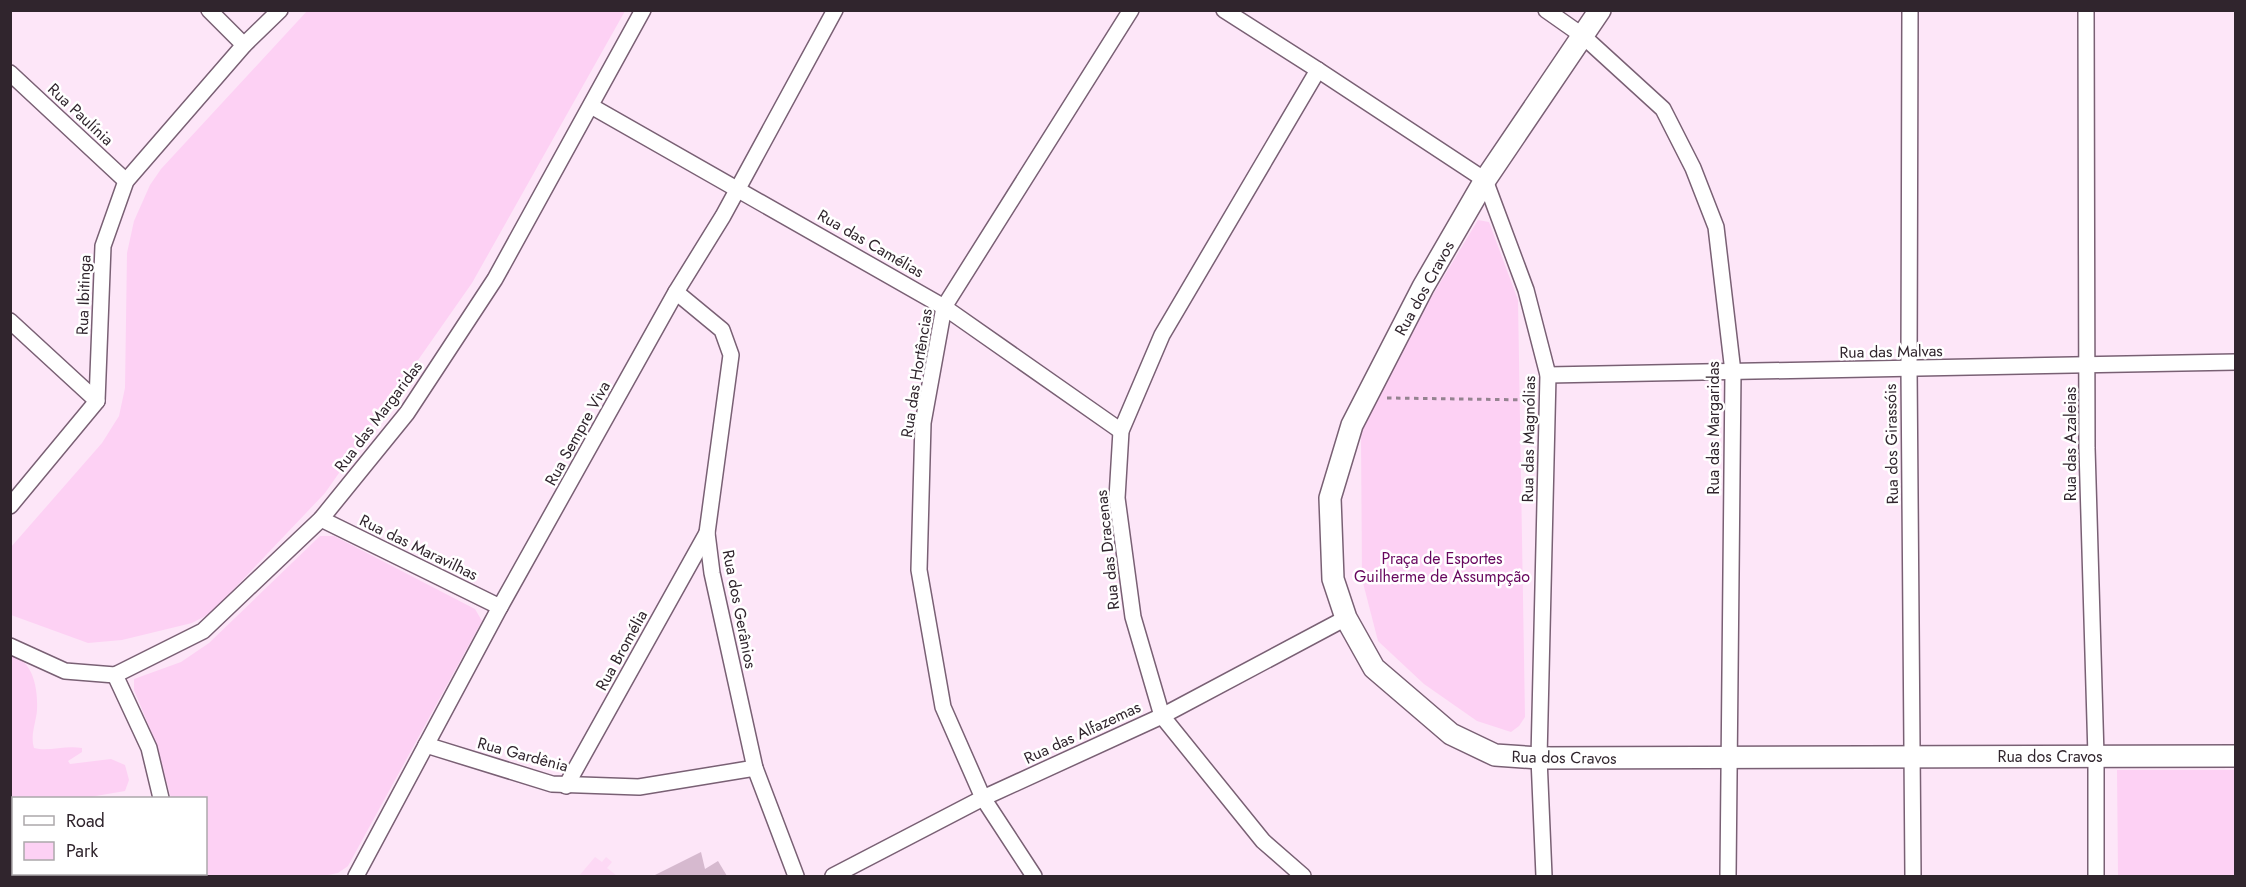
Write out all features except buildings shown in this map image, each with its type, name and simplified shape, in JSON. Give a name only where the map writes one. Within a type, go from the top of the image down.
[{"type":"street","points":[[209,10],[244,45]]},
{"type":"street","name":"Rua Ibitinga","points":[[97,401],[103,246],[126,181],[244,45],[280,10]]},
{"type":"street","name":"Rua das Margaridas","points":[[115,675],[203,631],[321,519],[407,413],[495,279],[643,10]]},
{"type":"street","name":"Rua Sempre Viva","points":[[356,876],[500,607],[676,292],[723,216],[835,10]]},
{"type":"street","name":"Rua das Hortências","points":[[1034,876],[983,798],[943,707],[919,570],[923,423],[944,307],[1131,10]]},
{"type":"street","points":[[1224,10],[1318,69],[1485,180]]},
{"type":"street","name":"Rua das Margaridas","points":[[1546,10],[1583,36],[1663,109],[1693,168],[1716,227],[1733,372],[1728,876]]},
{"type":"street","name":"Rua dos Cravos","points":[[1600,10],[1485,180],[1423,287],[1352,425],[1330,498],[1333,579],[1346,618],[1374,668],[1450,735],[1495,754],[1539,758],[2235,756]]},
{"type":"street","name":"Rua dos Girassóis","points":[[1910,10],[1909,368],[1913,876]]},
{"type":"street","name":"Rua das Azaleias","points":[[2086,10],[2087,448],[2096,756],[2096,876]]},
{"type":"street","name":"Rua das Dracenas","points":[[1303,876],[1263,841],[1162,716],[1133,617],[1117,498],[1121,431],[1162,335],[1318,69]]},
{"type":"street","name":"Rua Paulínia","points":[[10,73],[126,181]]},
{"type":"street","name":"Rua das Camélias","points":[[591,106],[737,187],[944,307],[1121,431]]},
{"type":"street","name":"Rua das Magnólias","points":[[1485,180],[1526,290],[1548,375],[1539,758],[1544,876]]},
{"type":"street","name":"Rua dos Gerânios","points":[[676,292],[722,330],[731,355],[707,533],[712,573],[755,768],[796,876]]},
{"type":"street","points":[[10,321],[97,401],[10,506]]},
{"type":"street","name":"Rua das Malvas","points":[[1548,375],[2235,362]]},
{"type":"street","name":"Rua das Maravilhas","points":[[321,519],[500,607]]},
{"type":"street","name":"Rua Bromélia","points":[[566,786],[707,533]]},
{"type":"street","name":"Rua das Alfazemas","points":[[833,876],[983,798],[1162,716],[1346,618]]},
{"type":"street","points":[[10,646],[65,671],[115,675],[149,748],[161,797]]},
{"type":"street","name":"Rua Gardênia","points":[[426,745],[552,784],[566,786],[639,787],[755,768]]},
{"type":"path","points":[[1365,398],[1548,400]]},
{"type":"shaded area","points":[[595,857],[602,862],[606,857],[612,862],[607,868],[617,876],[579,876]]},
{"type":"green space","points":[[308,10],[625,11],[472,283],[325,493],[211,613],[192,623],[122,640],[88,643],[11,615],[11,547],[102,443],[119,416],[125,388],[127,253],[134,221],[150,185],[161,169]]},
{"type":"green space","name":"Praça de Esportes Guilherme de Assumpção","points":[[1478,220],[1489,222],[1518,300],[1525,717],[1511,732],[1477,721],[1424,684],[1378,641],[1362,579],[1361,435],[1382,379]]},
{"type":"green space","points":[[320,536],[334,536],[475,609],[482,621],[348,866],[338,873],[323,876],[192,875],[207,875],[207,797],[171,797],[155,741],[134,690],[134,679],[181,662],[209,643]]},
{"type":"green space","points":[[10,655],[24,663],[33,677],[37,694],[34,748],[82,748],[82,752],[68,761],[70,764],[111,759],[125,765],[129,780],[125,791],[90,797],[12,797],[12,875],[96,876],[11,876]]},
{"type":"green space","points":[[2117,770],[2235,770],[2235,876],[2118,876]]}]
